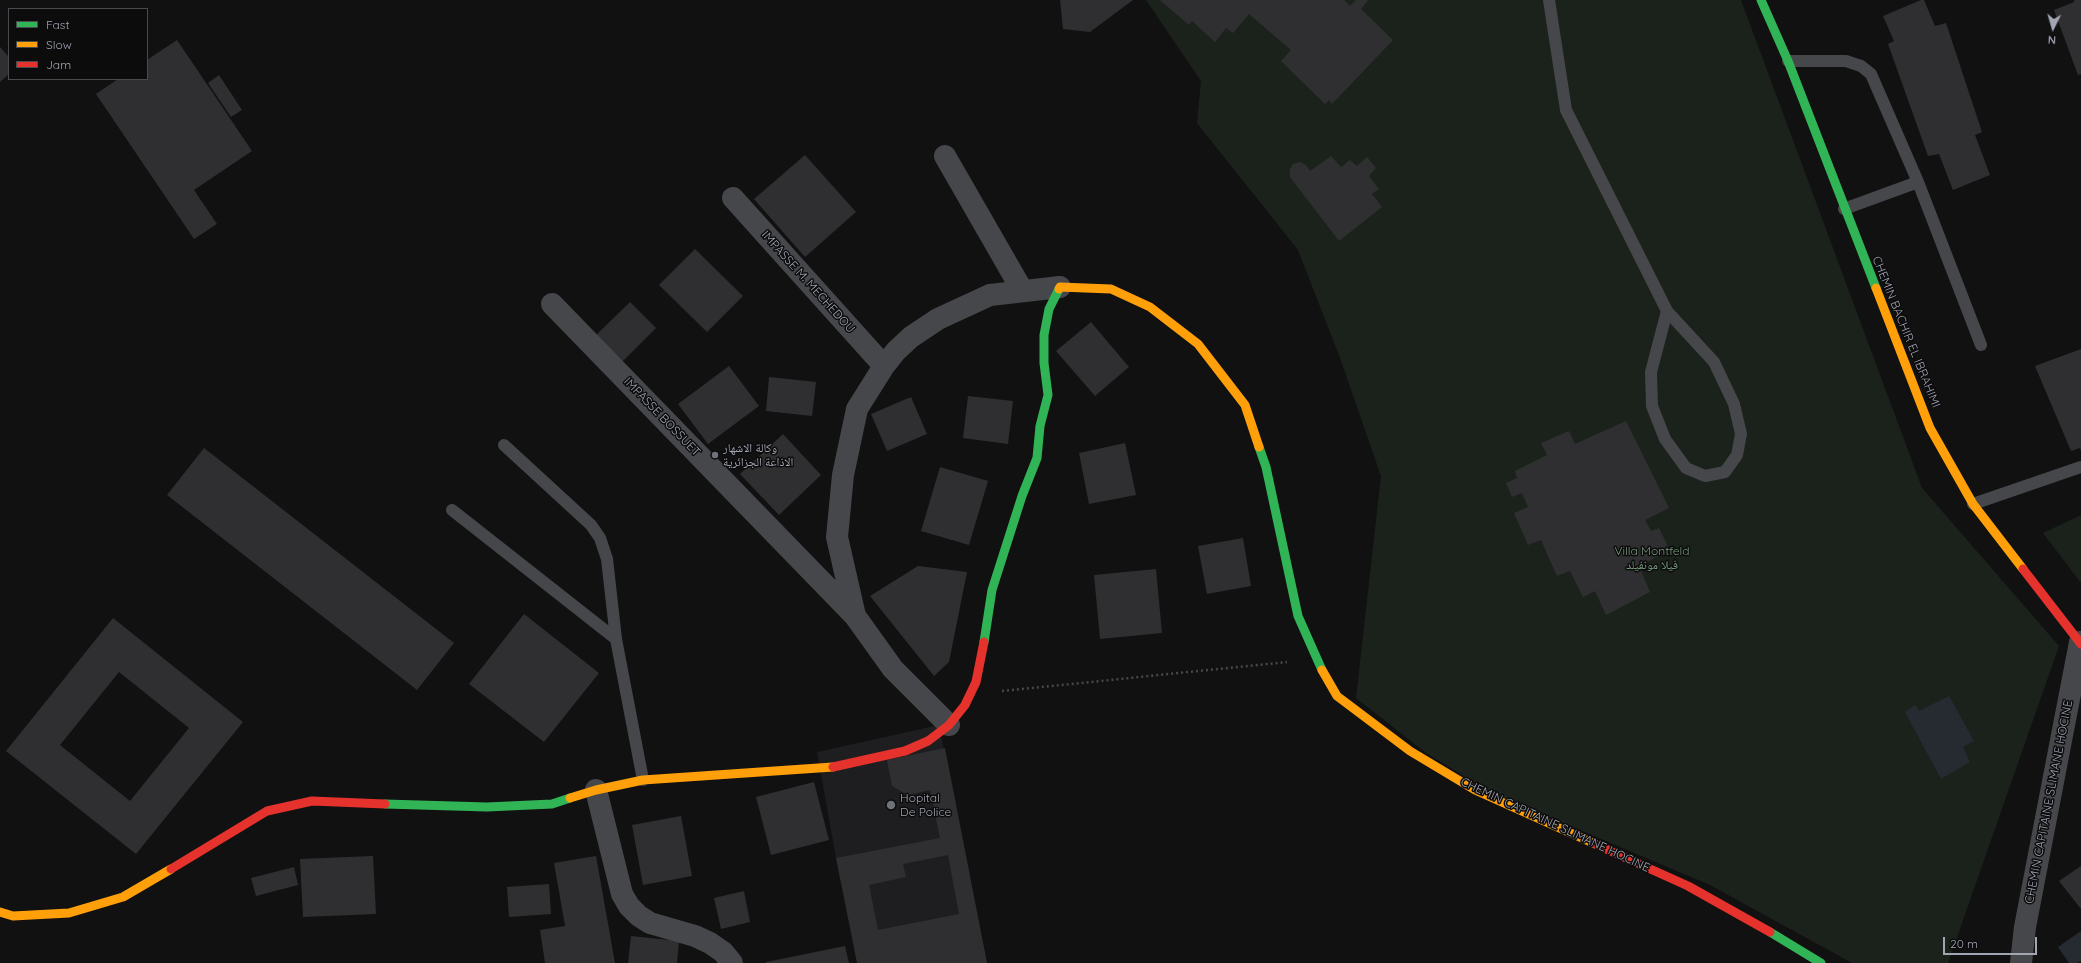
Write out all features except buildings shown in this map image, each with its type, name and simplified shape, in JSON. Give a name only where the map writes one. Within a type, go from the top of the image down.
[{"type":"street","name":"CHEMIN BACHIR EL IBRAHIMI","points":[[1761,0],[1788,61],[1930,428],[1973,504],[2080,643]]},
{"type":"street","points":[[945,156],[1022,290]]},
{"type":"street","name":"IMPASSE M. MECHEDOU","points":[[733,198],[884,366]]},
{"type":"street","points":[[949,725],[893,669],[855,616],[837,537],[843,475],[857,409],[884,366],[911,337],[938,319],[990,295],[1022,290],[1060,287]]},
{"type":"street","points":[[0,912],[12,916],[69,913],[123,897],[266,811],[312,801],[486,807],[552,804],[596,790],[643,780],[824,769],[905,751],[928,741],[949,725],[965,705],[976,682],[982,658],[992,590],[1022,496],[1037,458],[1040,426],[1048,395],[1044,363],[1044,335],[1049,308],[1060,287]]},
{"type":"street","name":"CHEMIN CAPITAINE SLIMANE HOCINE","points":[[1060,287],[1112,289],[1150,308],[1198,344],[1245,405],[1266,467],[1298,616],[1316,659],[1337,696],[1410,751],[1475,790],[1688,886],[1807,953],[1821,963]]},
{"type":"street","name":"IMPASSE BOSSUET","points":[[552,304],[855,616]]},
{"type":"street","name":"CHEMIN CAPITAINE SLIMANE HOCINE","points":[[2021,963],[2025,927],[2080,643]]},
{"type":"street","points":[[596,790],[622,894],[629,906],[639,916],[650,923],[710,943],[723,952],[732,963]]},
{"type":"lane","points":[[1549,0],[1566,110],[1667,311],[1714,362],[1734,404],[1740,434],[1737,455],[1725,472],[1705,476],[1686,468],[1665,439],[1652,406],[1651,372],[1667,311]]},
{"type":"lane","points":[[1788,61],[1846,61],[1860,66],[1871,74],[1918,182],[1981,345]]},
{"type":"lane","points":[[1844,209],[1918,182]]},
{"type":"lane","points":[[504,444],[591,525],[600,538],[607,559],[616,639],[643,780]]},
{"type":"lane","points":[[1973,504],[2081,467]]},
{"type":"lane","points":[[452,510],[616,639]]},
{"type":"path","points":[[971,694],[1316,659]]},
{"type":"shaded area","points":[[1949,696],[1974,741],[1963,747],[1970,762],[1941,779],[1905,712],[1915,705],[1919,711]]},
{"type":"shaded area","name":"Hopital De Police","points":[[939,725],[987,963],[858,963],[836,858],[817,752]]},
{"type":"shaded area","points":[[2081,931],[2081,961],[2077,963],[2069,963],[2058,947]]},
{"type":"green space","name":"Villa Montfeld فيلا مونفيلد","points":[[1146,0],[1741,0],[1922,488],[2059,646],[1948,963],[1852,963],[1710,885],[1490,792],[1426,753],[1356,698],[1381,476],[1340,358],[1298,250],[1197,123],[1201,81]]},
{"type":"green space","points":[[2081,515],[2081,583],[2043,533]]},
{"type":"traffic: fast","points":[[1761,0],[1788,61],[1876,288]]},
{"type":"traffic: fast","points":[[984,642],[992,590],[1022,496],[1037,458],[1040,426],[1048,395],[1044,363],[1044,335],[1049,309],[1059,289]]},
{"type":"traffic: fast","points":[[1259,447],[1266,467],[1298,616],[1322,670]]},
{"type":"traffic: fast","points":[[385,804],[487,807],[552,804],[570,798]]},
{"type":"traffic: fast","points":[[1770,932],[1821,963]]},
{"type":"traffic: slow","points":[[1059,289],[1060,287],[1111,289],[1150,307],[1198,344],[1245,405],[1259,447]]},
{"type":"traffic: slow","points":[[1876,288],[1930,428],[1973,504],[2023,569]]},
{"type":"traffic: slow","points":[[1322,670],[1337,696],[1410,751],[1475,790],[1595,844]]},
{"type":"traffic: slow","points":[[570,798],[596,790],[643,780],[833,767]]},
{"type":"traffic: slow","points":[[0,912],[13,916],[69,913],[123,897],[171,869]]},
{"type":"traffic: jam","points":[[2023,569],[2081,644]]},
{"type":"traffic: jam","points":[[833,767],[905,751],[928,741],[949,725],[965,705],[976,682],[984,642]]},
{"type":"traffic: jam","points":[[171,869],[267,811],[312,801],[385,804]]},
{"type":"traffic: jam","points":[[1595,844],[1688,886],[1770,932]]},
{"type":"place","name":"وكالة الاشهار الاذاعة الجزائرية","points":[[715,455]]},
{"type":"place","name":"Hopital De Police","points":[[891,805]]}]
